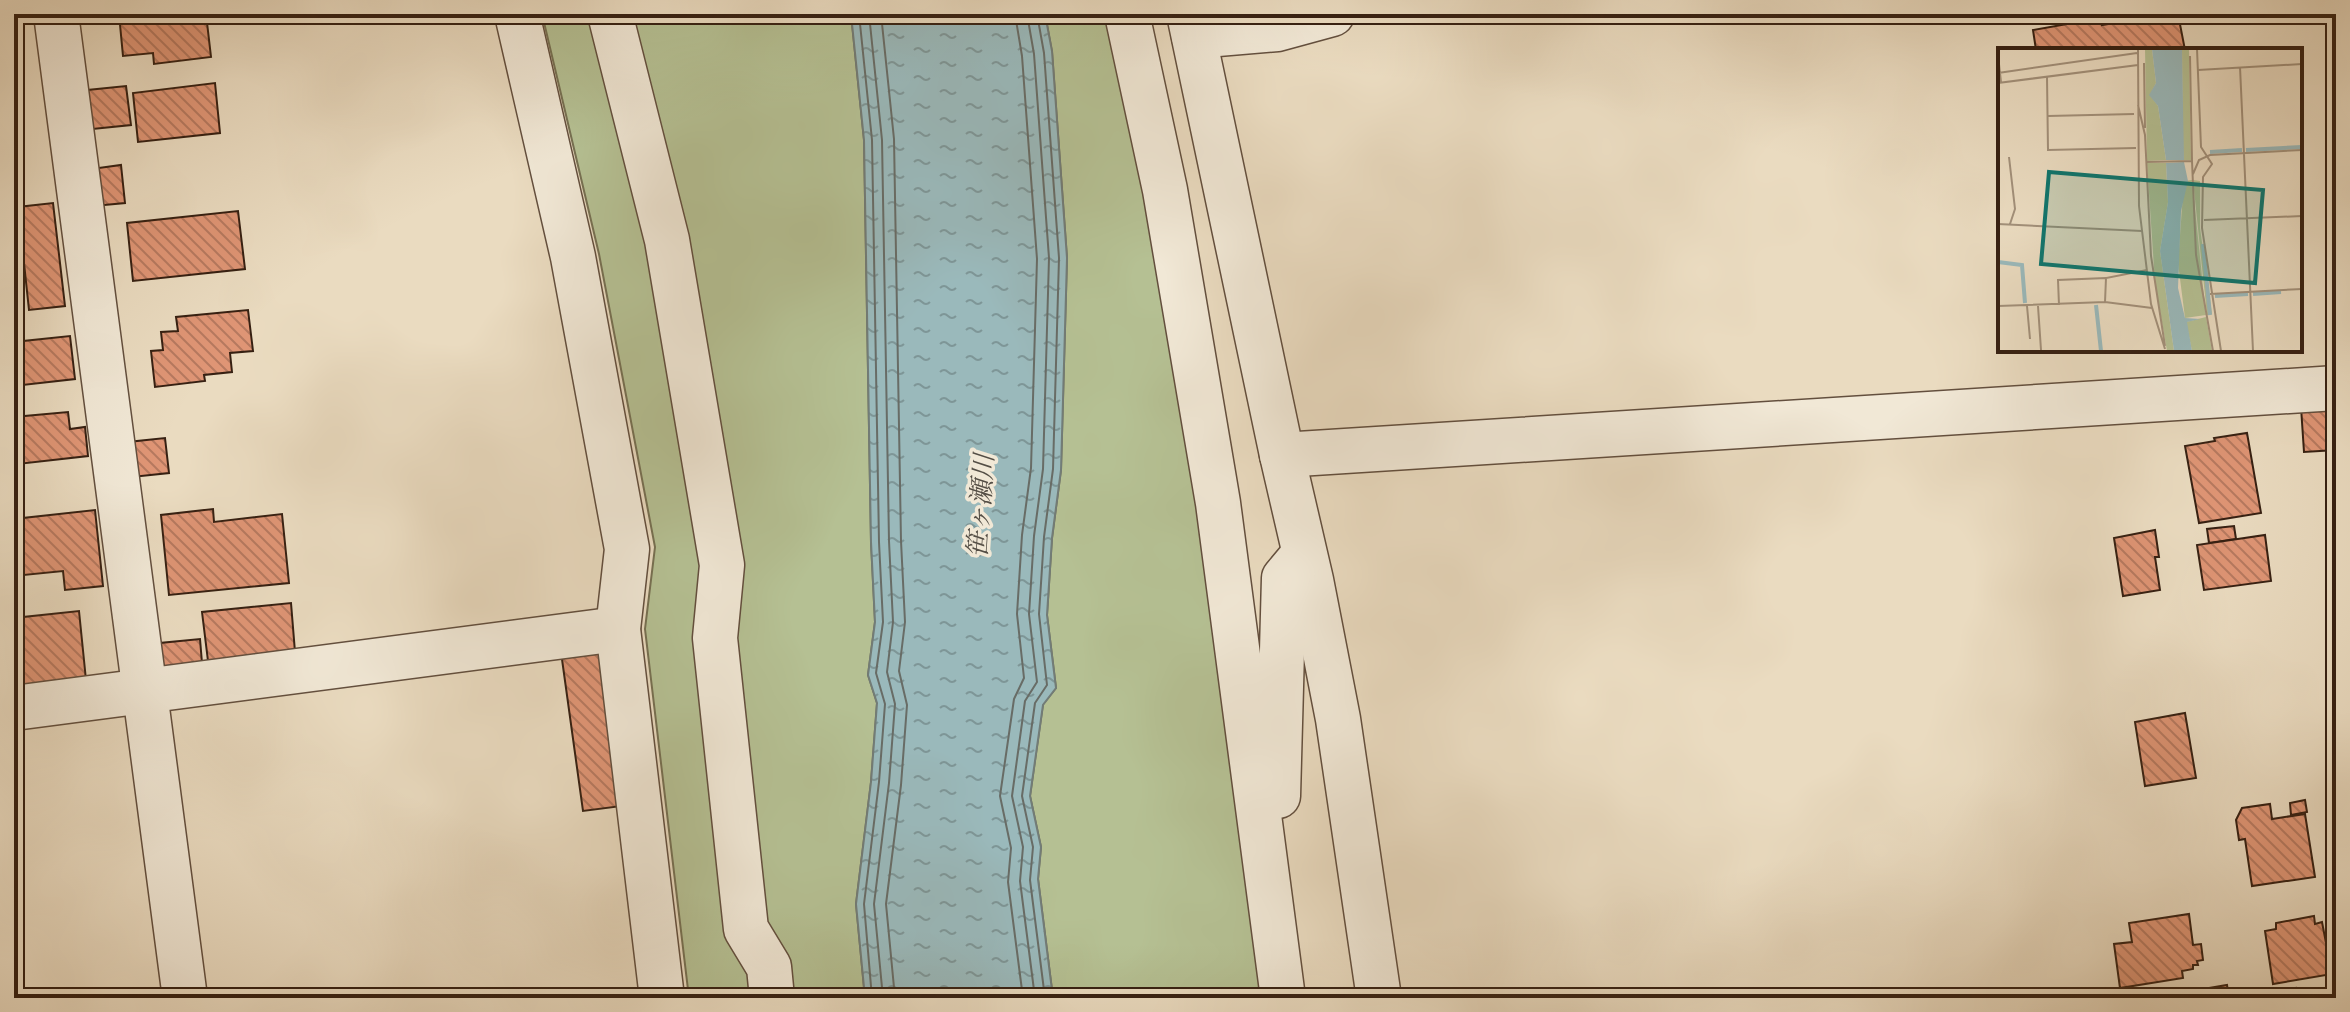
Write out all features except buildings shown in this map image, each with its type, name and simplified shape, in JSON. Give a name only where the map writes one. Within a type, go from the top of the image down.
[{"type":"street","points":[[56,14],[185,998]]},
{"type":"street","points":[[517,14],[573,257],[627,549],[618,629],[662,998]]},
{"type":"street","points":[[610,14],[667,240],[722,565],[715,638],[746,929],[769,967],[772,998]]},
{"type":"street","points":[[1127,14],[1165,190],[1218,503],[1283,998]]},
{"type":"street","points":[[1332,14],[1277,29],[1191,25],[1338,719],[1379,998]]},
{"type":"street","points":[[1282,455],[2336,388]]},
{"type":"street","points":[[1264,849],[1278,822],[1284,578],[1304,554]]},
{"type":"street","points":[[14,708],[618,629]]},
{"type":"green space","points":[[542,14],[600,14],[657,243],[763,998],[689,998],[645,629],[655,547],[599,254]]},
{"type":"green space","points":[[620,14],[851,14],[864,140],[875,622],[868,675],[877,703],[856,904],[865,998],[784,998],[755,923]]},
{"type":"green space","points":[[1045,14],[1114,14],[1154,193],[1272,998],[1053,998],[1038,879],[1041,847],[1030,796],[1043,704],[1056,688],[1047,615],[1052,538],[1061,470],[1067,258],[1052,52]]},
{"type":"water","name":"笹ヶ瀬川","points":[[851,14],[1045,14],[1052,51],[1067,258],[1061,470],[1052,538],[1047,615],[1056,688],[1043,705],[1030,796],[1041,847],[1038,879],[1053,998],[865,998],[856,904],[877,703],[868,675],[875,622],[864,140]]}]
